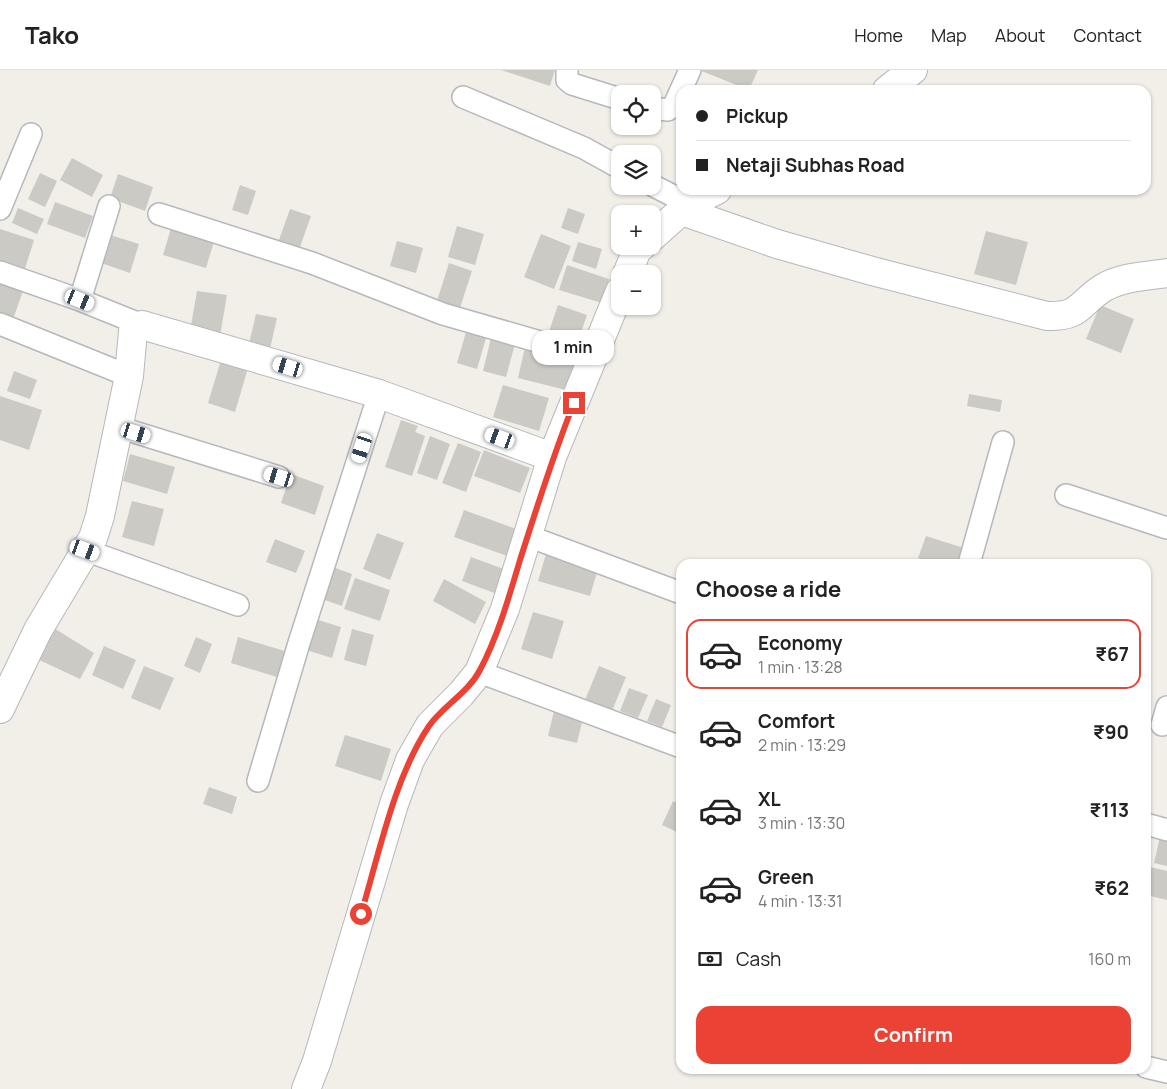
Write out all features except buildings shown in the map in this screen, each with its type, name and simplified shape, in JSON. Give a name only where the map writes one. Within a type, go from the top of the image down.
[{"type":"street","points":[[567,70],[568,80],[572,84],[611,96]]},
{"type":"street","points":[[683,85],[690,70]]},
{"type":"street","points":[[894,85],[913,70]]},
{"type":"street","points":[[463,97],[584,148],[611,163]]},
{"type":"street","points":[[661,109],[668,110],[676,101]]},
{"type":"street","points":[[0,209],[31,134]]},
{"type":"street","points":[[661,191],[686,207],[787,247],[1047,316],[1062,316],[1074,313],[1103,288],[1122,280],[1167,273]]},
{"type":"street","points":[[661,229],[686,207],[708,195]]},
{"type":"street","points":[[80,300],[109,206]]},
{"type":"street","points":[[159,214],[312,263],[443,314],[592,357]]},
{"type":"street","points":[[0,272],[80,300],[142,325],[378,394],[552,457]]},
{"type":"street","points":[[306,1089],[317,1061],[394,804],[410,760],[430,725],[461,694],[479,672],[505,609],[552,457],[611,312]]},
{"type":"street","points":[[0,324],[129,376]]},
{"type":"street","points":[[0,709],[38,630],[93,538],[100,516],[129,376],[133,332],[136,326],[142,325]]},
{"type":"street","points":[[258,781],[302,634],[378,394]]},
{"type":"street","points":[[118,427],[279,477]]},
{"type":"street","points":[[970,559],[1003,442]]},
{"type":"street","points":[[1066,495],[1167,528]]},
{"type":"street","points":[[528,536],[676,590]]},
{"type":"street","points":[[85,550],[238,606]]},
{"type":"street","points":[[479,672],[676,745]]},
{"type":"street","points":[[1151,825],[1167,830]]},
{"type":"street","points":[[1151,1068],[1167,1072]]},
{"type":"route","points":[[361,914],[394,804],[410,760],[430,725],[461,694],[479,672],[486,656],[505,609],[552,457],[574,403]]}]
